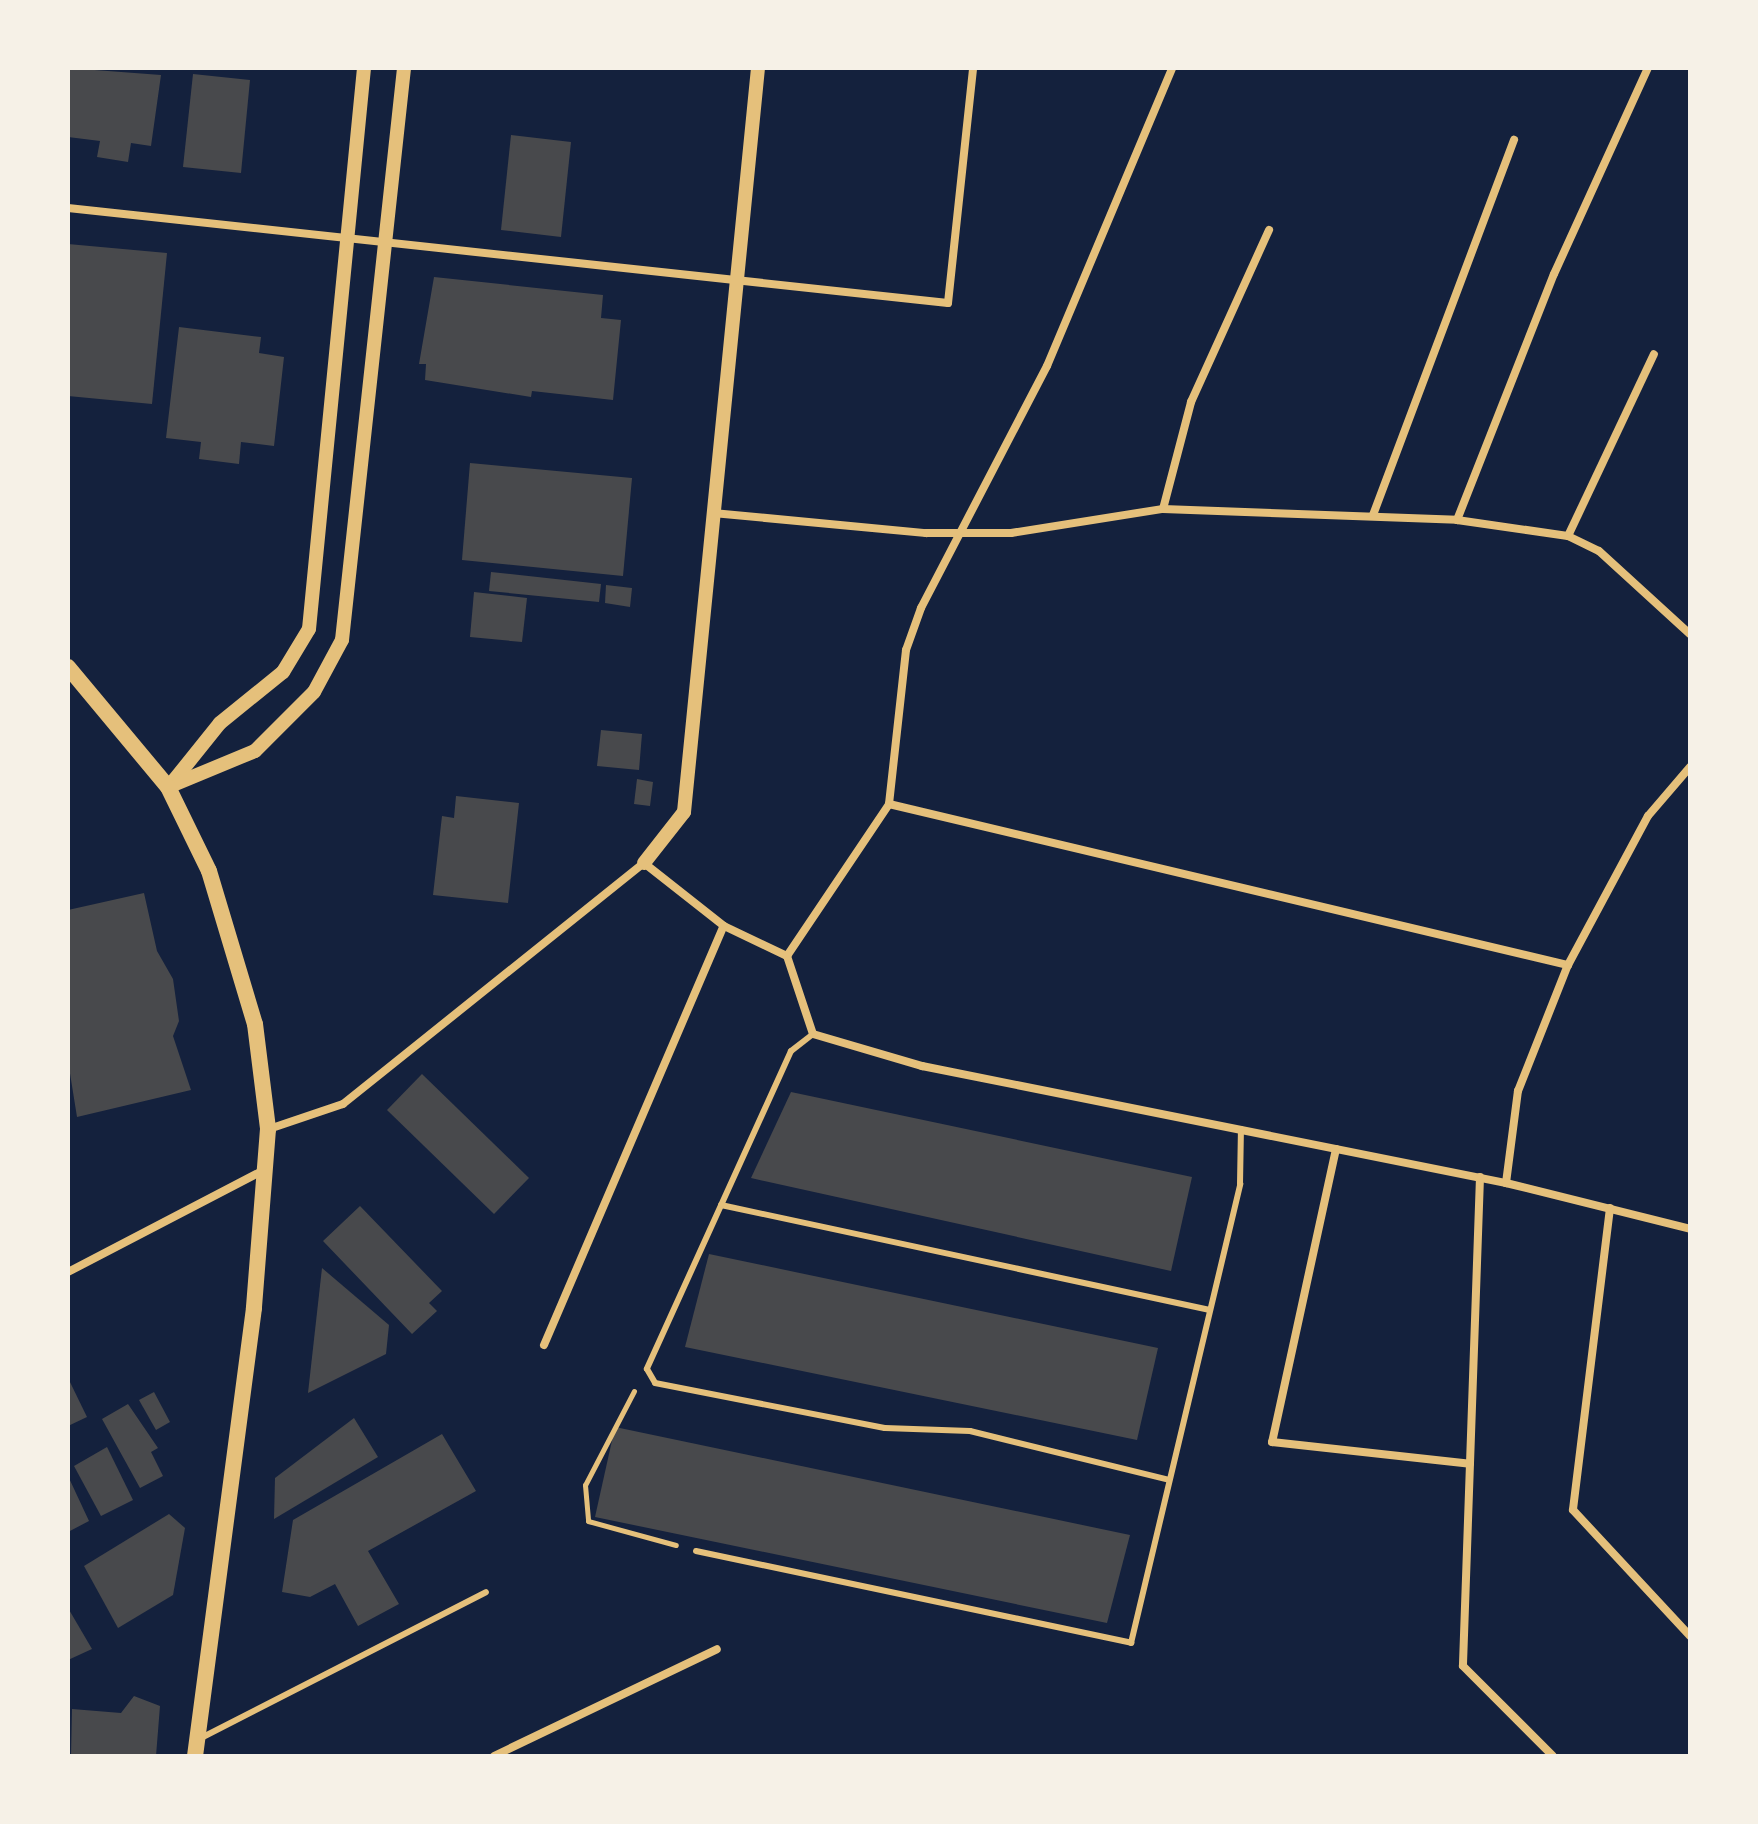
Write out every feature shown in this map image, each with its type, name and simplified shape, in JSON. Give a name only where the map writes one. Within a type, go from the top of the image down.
[{"type":"main road","points":[[68,667],[168,787],[209,871],[240,962],[268,1129],[267,1168],[195,1748]]},
{"type":"street","points":[[168,787],[220,723],[283,672],[309,629],[364,68]]},
{"type":"street","points":[[168,787],[255,751],[314,692],[342,640],[404,68]]},
{"type":"street","points":[[268,1129],[343,1104],[605,887],[644,863],[684,812],[758,68]]},
{"type":"street","points":[[68,208],[386,247],[948,303],[973,68]]},
{"type":"street","points":[[787,956],[889,804],[906,650],[958,533],[1047,366],[1172,68]]},
{"type":"street","points":[[1457,520],[1554,274],[1648,68]]},
{"type":"street","points":[[1373,515],[1514,140]]},
{"type":"street","points":[[1163,509],[1191,402],[1269,230]]},
{"type":"street","points":[[1568,536],[1654,354]]},
{"type":"street","points":[[713,513],[958,533],[1011,533],[1163,509],[1457,520],[1568,536],[1599,551],[1690,634]]},
{"type":"street","points":[[1506,1183],[1518,1091],[1568,965],[1648,816],[1690,767]]},
{"type":"street","points":[[889,804],[1568,965]]},
{"type":"street","points":[[644,863],[724,926],[787,956],[813,1034],[922,1066],[1480,1177],[1689,1226]]},
{"type":"street","points":[[544,1345],[724,926]]},
{"type":"street","points":[[1336,1149],[1272,1442],[1470,1464]]},
{"type":"street","points":[[68,1272],[267,1168]]},
{"type":"street","points":[[1480,1177],[1463,1666],[1553,1756]]},
{"type":"street","points":[[1610,1208],[1573,1510],[1690,1636]]},
{"type":"street","points":[[494,1756],[717,1649]]},
{"type":"lane","points":[[813,1034],[791,1051],[721,1205],[647,1369],[655,1383],[885,1428],[970,1431],[1169,1480]]},
{"type":"lane","points":[[696,1551],[1131,1643],[1240,1184],[1241,1129]]},
{"type":"lane","points":[[721,1205],[1210,1310]]},
{"type":"lane","points":[[195,1748],[486,1592]]},
{"type":"path","points":[[647,1369],[585,1485],[588,1521],[696,1551]]},
{"type":"building","points":[[68,68],[161,75],[151,146],[131,143],[128,162],[97,157],[100,141],[68,137]]},
{"type":"building","points":[[193,74],[250,80],[241,173],[183,167]]},
{"type":"building","points":[[511,135],[571,142],[561,237],[501,230]]},
{"type":"building","points":[[68,244],[167,253],[152,404],[68,396]]},
{"type":"building","points":[[434,277],[603,295],[601,318],[621,320],[613,400],[532,391],[531,397],[425,380],[426,364],[419,364]]},
{"type":"building","points":[[179,327],[261,337],[259,353],[284,357],[274,446],[241,442],[239,464],[199,459],[201,442],[166,438]]},
{"type":"building","points":[[470,463],[632,478],[623,576],[462,560]]},
{"type":"building","points":[[491,572],[601,584],[599,602],[489,591]]},
{"type":"building","points":[[606,585],[632,588],[630,607],[605,603]]},
{"type":"building","points":[[474,592],[527,598],[522,642],[470,637]]},
{"type":"building","points":[[601,730],[642,734],[639,770],[597,766]]},
{"type":"building","points":[[637,779],[653,782],[650,806],[634,804]]},
{"type":"building","points":[[456,796],[519,803],[508,903],[433,895],[442,816],[454,818]]},
{"type":"building","points":[[144,893],[157,951],[173,979],[179,1021],[173,1036],[191,1090],[77,1117],[68,1061],[68,910]]},
{"type":"building","points":[[422,1074],[529,1178],[494,1214],[387,1110]]},
{"type":"building","points":[[791,1092],[1192,1177],[1171,1271],[751,1178]]},
{"type":"building","points":[[360,1206],[442,1291],[429,1303],[437,1311],[412,1334],[323,1241]]},
{"type":"building","points":[[709,1254],[1158,1348],[1137,1440],[685,1347]]},
{"type":"building","points":[[322,1268],[389,1325],[386,1354],[308,1393]]},
{"type":"building","points":[[68,1378],[87,1417],[68,1426]]},
{"type":"building","points":[[154,1392],[170,1422],[156,1430],[139,1400]]},
{"type":"building","points":[[128,1404],[158,1448],[151,1452],[163,1476],[140,1488],[102,1419]]},
{"type":"building","points":[[354,1418],[378,1457],[274,1519],[275,1478]]},
{"type":"building","points":[[615,1427],[1130,1535],[1107,1623],[595,1517]]},
{"type":"building","points":[[442,1434],[476,1491],[368,1551],[399,1604],[358,1626],[335,1584],[310,1597],[282,1592],[293,1520]]},
{"type":"building","points":[[107,1447],[133,1500],[101,1516],[74,1466]]},
{"type":"building","points":[[68,1476],[89,1521],[68,1532]]},
{"type":"building","points":[[169,1514],[185,1528],[173,1595],[118,1628],[84,1566]]},
{"type":"building","points":[[68,1608],[92,1649],[68,1660]]},
{"type":"building","points":[[134,1696],[160,1706],[156,1756],[71,1756],[72,1709],[121,1713]]}]
